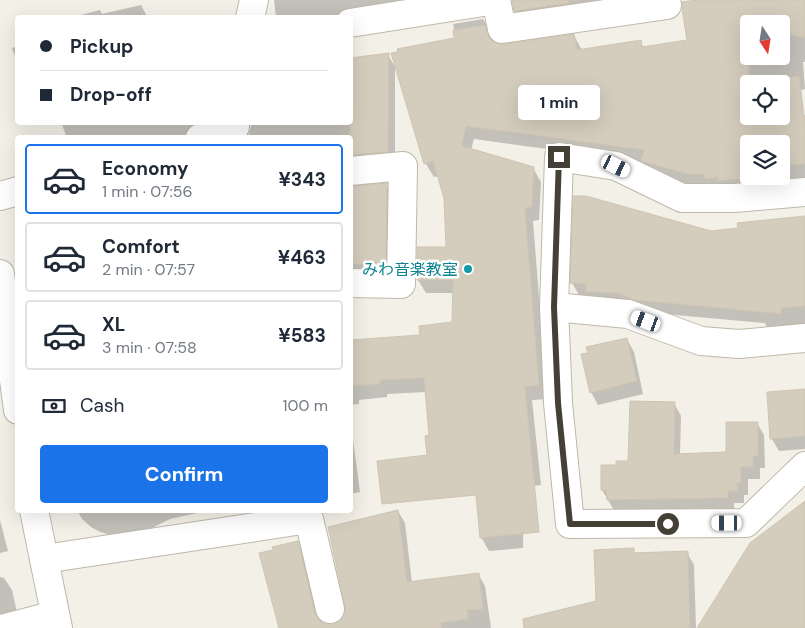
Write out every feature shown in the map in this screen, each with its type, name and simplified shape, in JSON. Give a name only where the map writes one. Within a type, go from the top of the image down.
[{"type":"street","points":[[251,15],[254,0]]},
{"type":"street","points":[[353,23],[496,0],[502,29],[666,6],[666,0]]},
{"type":"street","points":[[212,135],[235,129]]},
{"type":"street","points":[[805,192],[735,198],[682,198],[616,166],[559,157],[554,307],[558,403],[570,524],[746,523],[805,466]]},
{"type":"street","points":[[353,172],[404,166],[401,284],[353,283]]},
{"type":"street","points":[[0,196],[15,192]]},
{"type":"street","points":[[0,274],[15,387]]},
{"type":"street","points":[[554,307],[628,314],[701,341],[739,344],[805,338]]},
{"type":"street","points":[[5,628],[56,622],[35,513]]},
{"type":"street","points":[[44,560],[309,519],[330,609]]},
{"type":"building","points":[[512,0],[569,0],[569,3],[514,11]]},
{"type":"building","points":[[696,0],[805,0],[805,38],[790,35],[790,15],[740,15],[740,65],[749,65],[749,75],[740,75],[740,125],[790,125],[790,77],[799,76],[805,116],[805,164],[790,165],[790,135],[740,135],[740,179],[718,181],[718,177],[705,179],[704,174],[687,174],[641,161],[644,150],[466,126],[462,146],[534,167],[532,207],[525,208],[539,385],[525,387],[539,532],[480,538],[476,495],[382,504],[377,461],[427,455],[425,436],[429,435],[424,378],[380,380],[380,384],[353,386],[353,340],[420,335],[419,326],[452,322],[453,280],[417,280],[417,247],[446,247],[444,198],[433,161],[424,164],[391,53],[398,52],[397,49],[454,38],[453,30],[485,25],[490,39],[496,43],[504,44],[574,34],[577,50],[641,40],[642,47],[687,40],[682,2]]},
{"type":"building","points":[[389,53],[388,152],[353,155],[353,135],[350,135],[350,125],[353,125],[353,58]]},
{"type":"building","points":[[387,183],[386,264],[353,264],[353,186]]},
{"type":"building","points":[[573,196],[586,196],[711,231],[738,228],[737,223],[805,216],[805,306],[781,308],[782,314],[634,300],[617,293],[585,292],[586,284],[570,283]]},
{"type":"building","points":[[627,338],[637,381],[590,393],[581,354],[588,353],[586,347]]},
{"type":"building","points":[[805,389],[805,436],[770,439],[767,392]]},
{"type":"building","points":[[630,401],[675,402],[674,454],[726,452],[726,422],[758,422],[758,456],[753,456],[753,467],[741,467],[741,483],[737,483],[738,491],[728,491],[728,498],[607,500],[606,490],[601,490],[601,465],[616,465],[616,461],[628,461]]},
{"type":"building","points":[[805,501],[805,628],[697,628],[750,543]]},
{"type":"building","points":[[398,510],[407,582],[479,573],[483,609],[467,610],[468,619],[441,623],[442,628],[279,628],[259,553],[273,550],[272,547],[298,541],[315,613],[318,619],[325,624],[334,624],[340,621],[345,614],[345,606],[328,527]]},
{"type":"building","points":[[634,548],[634,553],[688,551],[690,628],[524,628],[523,619],[596,601],[594,550]]},
{"type":"place","name":"みわ音楽教室","points":[[468,269]]},
{"type":"route","points":[[559,157],[554,307],[558,403],[570,524],[668,524]]}]
